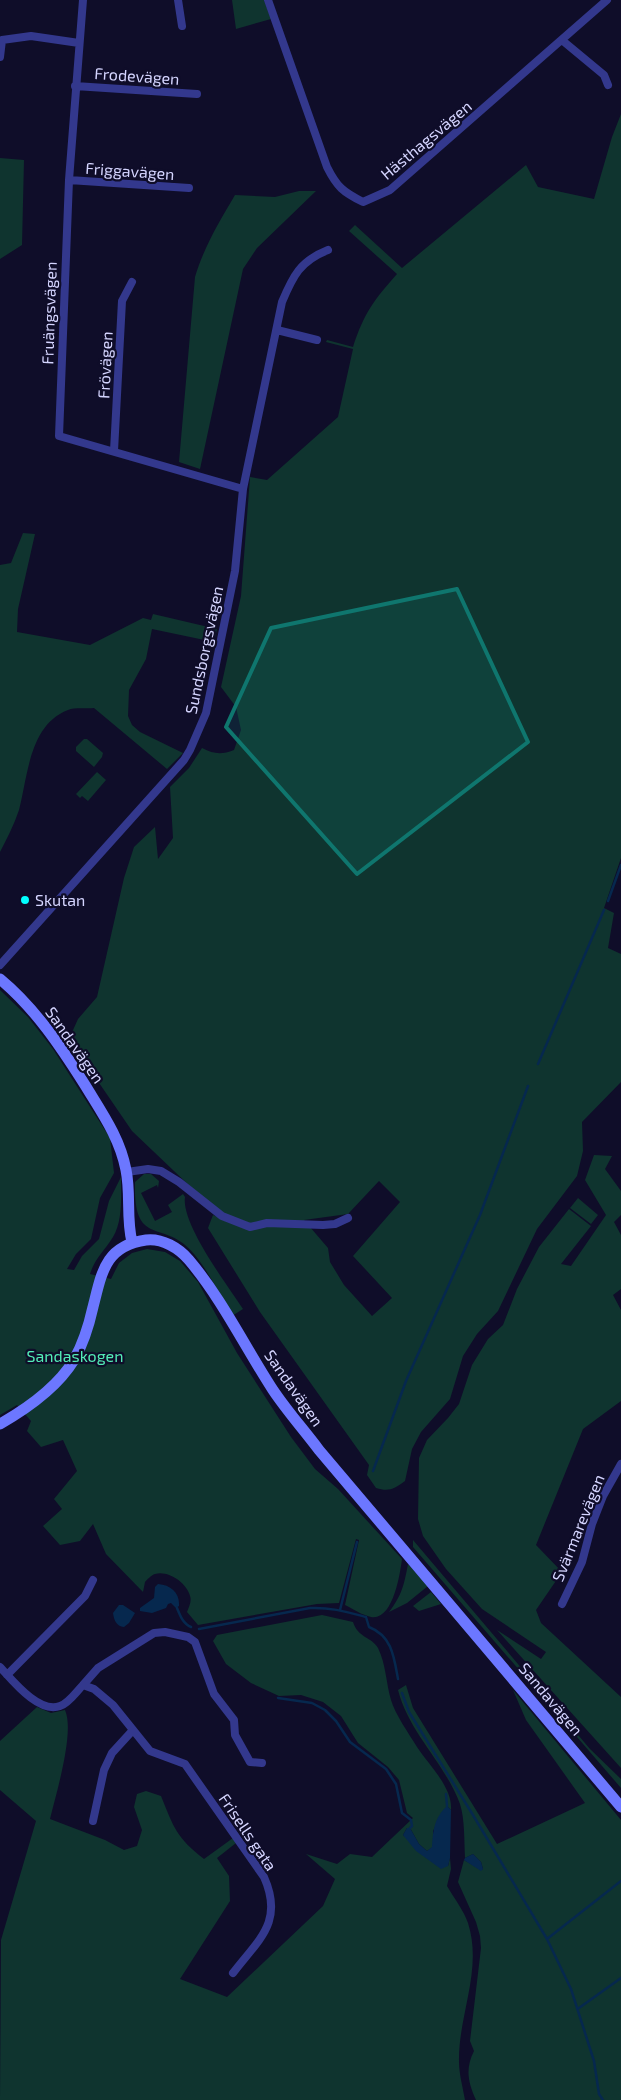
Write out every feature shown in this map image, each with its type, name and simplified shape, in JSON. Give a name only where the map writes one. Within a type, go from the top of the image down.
[{"type":"street","name":"Fruängsvägen","points":[[83,0],[69,180],[58,436],[242,489]]},
{"type":"street","points":[[178,0],[182,26]]},
{"type":"street","name":"Hästhagsvägen","points":[[268,0],[334,182],[344,193],[363,202],[390,190],[607,0]]},
{"type":"street","points":[[0,57],[1,39],[31,36],[79,43]]},
{"type":"street","points":[[563,40],[604,75],[608,85]]},
{"type":"street","name":"Frodevägen","points":[[75,86],[196,94]]},
{"type":"street","name":"Friggavägen","points":[[69,180],[190,188]]},
{"type":"street","name":"Sundsborgsvägen","points":[[0,965],[162,784],[190,750],[206,713],[235,571],[242,489],[282,302],[291,280],[300,266],[316,255],[328,250]]},
{"type":"street","name":"Frövägen","points":[[114,452],[122,301],[132,282]]},
{"type":"street","points":[[277,330],[317,340]]},
{"type":"street","name":"Sandavägen","points":[[0,979],[36,1016],[72,1064],[112,1129],[120,1145],[127,1172],[129,1230],[132,1242],[151,1239],[168,1244],[183,1253],[200,1273],[274,1391],[319,1450],[621,1807]]},
{"type":"street","points":[[127,1172],[148,1169],[161,1171],[179,1182],[222,1216],[250,1227],[267,1223],[323,1226],[335,1224],[348,1218]]},
{"type":"street","points":[[0,1424],[22,1412],[56,1383],[73,1362],[90,1321],[102,1269],[112,1255],[132,1242]]},
{"type":"street","name":"Svärmarevägen","points":[[562,1604],[582,1562],[592,1524],[603,1496],[621,1464]]},
{"type":"street","points":[[7,1675],[85,1596],[92,1580]]},
{"type":"street","points":[[0,1667],[35,1701],[47,1708],[59,1706],[68,1701],[98,1668],[154,1633],[165,1632],[188,1638],[195,1642],[214,1694],[234,1720],[235,1735],[250,1762],[262,1763]]},
{"type":"street","name":"Frisells gata","points":[[83,1685],[94,1690],[113,1705],[150,1750],[185,1764],[264,1877],[272,1894],[272,1911],[268,1927],[233,1973]]},
{"type":"street","points":[[94,1821],[104,1770],[112,1753],[132,1730]]},
{"type":"highlighted area","points":[[457,589],[528,742],[357,874],[226,727],[271,628]]},
{"type":"green space","points":[[232,0],[264,0],[271,19],[236,29]]},
{"type":"green space","points":[[621,114],[621,858],[604,908],[614,913],[608,948],[621,954],[621,1082],[582,1122],[583,1151],[577,1176],[537,1229],[498,1311],[477,1334],[463,1356],[450,1399],[421,1432],[412,1449],[405,1481],[391,1489],[384,1490],[376,1488],[367,1475],[369,1465],[260,1312],[208,1228],[213,1215],[243,1228],[195,1191],[132,1131],[69,1039],[78,1019],[97,997],[124,878],[134,847],[155,827],[158,859],[173,838],[170,787],[189,768],[202,748],[218,753],[234,750],[241,730],[236,707],[221,687],[241,596],[250,477],[267,480],[338,417],[353,349],[326,342],[327,340],[353,347],[370,308],[397,274],[349,231],[355,225],[402,268],[526,165],[538,187],[594,199],[612,137]],"holes":[[[379,1181],[400,1202],[353,1256],[392,1298],[372,1316],[344,1285],[330,1262],[328,1248],[304,1220],[348,1214]]]},
{"type":"green space","points":[[0,158],[24,160],[22,245],[0,259]]},
{"type":"green space","points":[[299,191],[316,191],[257,248],[243,269],[200,469],[179,462],[195,277],[207,245],[235,195],[275,197]]},
{"type":"green space","points":[[23,533],[35,534],[18,609],[17,632],[90,645],[143,618],[151,620],[153,614],[217,629],[214,642],[152,629],[146,659],[129,690],[128,716],[132,725],[140,732],[183,753],[167,769],[94,708],[68,710],[55,717],[45,727],[32,753],[19,810],[0,852],[0,565],[11,563]]},
{"type":"green space","points":[[84,739],[87,739],[103,753],[94,767],[76,751],[76,747]]},
{"type":"green space","points":[[97,772],[106,780],[88,801],[82,796],[80,798],[76,794]]},
{"type":"green space","name":"Sandaskogen","points":[[0,990],[28,1017],[53,1049],[110,1138],[114,1173],[100,1198],[91,1239],[76,1254],[67,1269],[74,1270],[82,1256],[99,1239],[109,1201],[121,1177],[121,1208],[116,1231],[100,1254],[90,1274],[111,1279],[119,1263],[132,1253],[147,1249],[165,1252],[180,1261],[198,1282],[237,1353],[291,1437],[315,1469],[338,1489],[402,1559],[394,1595],[385,1612],[379,1616],[371,1617],[345,1605],[359,1540],[356,1539],[339,1603],[317,1604],[198,1625],[187,1612],[191,1598],[181,1582],[166,1574],[155,1574],[145,1582],[143,1592],[106,1554],[93,1524],[80,1541],[60,1545],[43,1526],[62,1509],[54,1499],[77,1471],[63,1440],[41,1447],[27,1431],[31,1421],[17,1405],[0,1415]]},
{"type":"green space","points":[[594,1155],[612,1156],[605,1169],[621,1191],[621,1215],[614,1222],[621,1235],[621,1289],[613,1295],[621,1310],[621,1401],[583,1429],[536,1545],[562,1572],[536,1610],[541,1623],[621,1697],[621,1768],[497,1630],[541,1659],[546,1652],[482,1609],[446,1569],[423,1536],[418,1519],[419,1458],[427,1440],[459,1404],[472,1365],[488,1339],[503,1325],[517,1289],[539,1247],[569,1209],[591,1226],[561,1264],[571,1266],[606,1215],[585,1180]]},
{"type":"green space","points":[[144,1174],[151,1174],[159,1181],[158,1188],[157,1185],[141,1193],[155,1221],[172,1212],[168,1205],[183,1194],[190,1223],[217,1271],[243,1309],[232,1316],[194,1254],[183,1243],[152,1230],[139,1217],[135,1182]]},
{"type":"green space","points":[[578,1198],[598,1215],[591,1224],[570,1208]]},
{"type":"green space","points":[[413,1540],[590,1749],[621,1779],[621,1788],[413,1547]]},
{"type":"green space","points":[[408,1564],[428,1586],[407,1603],[389,1612],[402,1590]]},
{"type":"green space","points":[[431,1592],[441,1604],[419,1611],[413,1606]]},
{"type":"green space","points":[[322,1615],[353,1622],[358,1631],[378,1648],[383,1660],[391,1700],[402,1724],[439,1777],[451,1802],[451,1810],[447,1806],[433,1831],[433,1847],[427,1851],[419,1844],[410,1828],[407,1828],[403,1835],[448,1866],[450,1858],[451,1869],[447,1886],[468,1923],[473,1958],[462,2027],[459,2062],[465,2100],[0,2100],[1,1940],[36,1821],[0,1790],[0,1741],[37,1707],[51,1713],[65,1710],[68,1733],[66,1748],[50,1819],[105,1840],[124,1850],[137,1846],[142,1830],[134,1807],[137,1794],[146,1791],[161,1796],[177,1831],[187,1844],[204,1859],[233,1838],[236,1843],[217,1858],[229,1876],[230,1901],[180,1979],[227,1997],[323,1906],[335,1879],[306,1854],[337,1864],[350,1854],[372,1857],[413,1818],[407,1813],[399,1780],[388,1767],[358,1743],[341,1716],[323,1702],[301,1695],[279,1696],[251,1683],[226,1664],[213,1641],[217,1635]]},
{"type":"green space","points":[[406,1685],[413,1708],[497,1844],[585,1803],[526,1720],[513,1690],[621,1820],[621,2100],[476,2100],[469,2081],[469,2064],[474,2051],[470,2041],[481,1948],[476,1922],[458,1882],[464,1860],[481,1870],[483,1869],[481,1862],[473,1854],[465,1858],[464,1824],[460,1804],[446,1775],[418,1734],[403,1706],[398,1690]]},
{"type":"water","points":[[158,1584],[174,1590],[178,1597],[179,1606],[176,1608],[171,1603],[166,1608],[152,1613],[140,1611],[140,1608],[154,1598],[155,1587]]},
{"type":"water","points":[[119,1605],[123,1605],[135,1613],[124,1627],[117,1624],[113,1616]]},
{"type":"water","points":[[447,1806],[451,1810],[450,1858],[448,1866],[441,1869],[416,1851],[403,1835],[407,1828],[410,1828],[419,1844],[427,1851],[432,1847],[434,1830],[439,1815]]},
{"type":"water","points":[[473,1854],[481,1862],[483,1869],[481,1871],[464,1860]]},
{"type":"waterway","points":[[608,901],[621,865]]},
{"type":"waterway","points":[[538,1064],[604,910]]},
{"type":"waterway","points":[[373,1471],[406,1381],[480,1215],[528,1086]]},
{"type":"waterway","points":[[340,1610],[357,1542]]},
{"type":"waterway","points":[[177,1608],[184,1622],[191,1627]]},
{"type":"waterway","points":[[199,1629],[310,1608],[352,1613],[366,1617],[369,1627],[383,1636],[391,1648],[398,1679]]},
{"type":"waterway","points":[[402,1693],[409,1712],[547,1939],[571,1989],[594,2061],[599,2094],[603,2100]]},
{"type":"waterway","points":[[278,1698],[312,1703],[325,1710],[336,1721],[350,1742],[386,1769],[396,1784],[402,1813],[411,1820],[412,1826],[410,1828]]},
{"type":"waterway","points":[[446,1794],[447,1806]]},
{"type":"waterway","points":[[547,1939],[621,1881]]},
{"type":"waterway","points":[[579,2008],[621,1978]]},
{"type":"place","name":"Skutan","points":[[25,900]]}]
